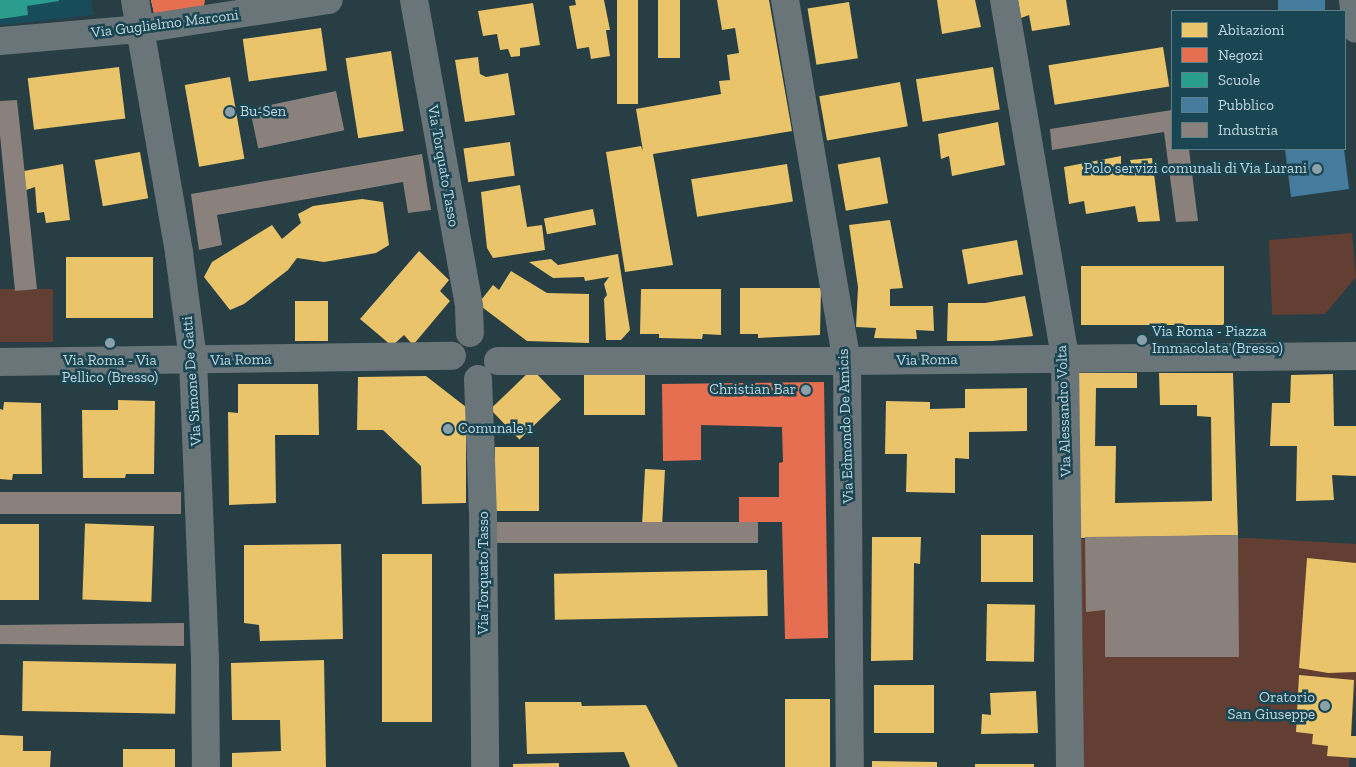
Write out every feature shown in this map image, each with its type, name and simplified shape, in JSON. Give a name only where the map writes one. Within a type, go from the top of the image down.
[{"type":"street","name":"Via Simone De Gatti","points":[[135,0],[179,253],[193,360],[206,660],[206,767]]},
{"type":"street","name":"Via Guglielmo Marconi","points":[[0,41],[141,29],[329,0]]},
{"type":"street","name":"Via Torquato Tasso","points":[[414,0],[469,307],[470,333]]},
{"type":"street","name":"Via Edmondo De Amicis","points":[[785,0],[847,361],[850,767]]},
{"type":"street","name":"Via Alessandro Volta","points":[[1004,0],[1065,358],[1070,767]]},
{"type":"street","points":[[1353,0],[1356,29]]},
{"type":"street","points":[[470,333],[487,336],[494,342],[498,361],[487,376],[478,379],[460,373],[452,356],[460,338],[470,333]]},
{"type":"street","name":"Via Roma","points":[[0,362],[452,356]]},
{"type":"street","name":"Via Roma","points":[[498,361],[847,361],[1356,356]]},
{"type":"street","name":"Via Torquato Tasso","points":[[478,379],[484,515],[485,767]]},
{"type":"shaded area","points":[[0,0],[91,0],[93,15],[0,25]]},
{"type":"shaded area","points":[[1352,233],[1356,277],[1325,314],[1272,315],[1269,240]]},
{"type":"shaded area","points":[[0,289],[53,289],[53,342],[0,342]]},
{"type":"shaded area","points":[[1251,538],[1356,544],[1356,676],[1349,767],[1081,767],[1078,539]]},
{"type":"building: Abitazioni","points":[[151,0],[173,0],[174,10],[154,13]]},
{"type":"building: Abitazioni","points":[[575,0],[604,0],[610,30],[606,30],[610,56],[591,59],[589,47],[577,49],[569,6],[576,5]]},
{"type":"building: Abitazioni","points":[[617,0],[638,0],[638,104],[617,104]]},
{"type":"building: Abitazioni","points":[[658,0],[680,0],[680,58],[658,58]]},
{"type":"building: Abitazioni","points":[[717,0],[769,0],[792,131],[653,154],[673,265],[625,272],[606,152],[641,146],[643,151],[636,109],[721,94],[719,81],[730,80],[727,55],[739,53],[735,28],[722,30]]},
{"type":"building: Abitazioni","points":[[937,0],[975,0],[981,27],[942,34]]},
{"type":"building: Abitazioni","points":[[1018,0],[1066,0],[1070,25],[1032,31],[1029,15],[1021,18]]},
{"type":"building: Abitazioni","points":[[849,2],[858,58],[816,65],[808,9]]},
{"type":"building: Abitazioni","points":[[533,3],[540,45],[520,48],[520,56],[511,57],[508,49],[500,50],[497,34],[483,36],[478,11]]},
{"type":"building: Abitazioni","points":[[321,28],[327,71],[249,82],[243,39]]},
{"type":"building: Abitazioni","points":[[1163,47],[1169,87],[1055,105],[1048,65]]},
{"type":"building: Abitazioni","points":[[391,51],[404,131],[358,138],[346,58]]},
{"type":"building: Abitazioni","points":[[478,57],[480,74],[486,77],[508,73],[515,115],[465,122],[455,60]]},
{"type":"building: Abitazioni","points":[[119,67],[125,119],[34,130],[28,78]]},
{"type":"building: Abitazioni","points":[[993,67],[1000,109],[923,122],[916,79]]},
{"type":"building: Abitazioni","points":[[230,77],[244,159],[199,167],[185,85]]},
{"type":"building: Abitazioni","points":[[900,82],[908,126],[827,141],[819,96]]},
{"type":"building: Abitazioni","points":[[998,122],[1005,165],[952,176],[949,156],[941,159],[938,134]]},
{"type":"building: Abitazioni","points":[[510,142],[515,176],[468,182],[463,149]]},
{"type":"building: Abitazioni","points":[[140,152],[148,198],[103,206],[95,160]]},
{"type":"building: Abitazioni","points":[[1121,156],[1121,167],[1132,166],[1130,160],[1152,158],[1160,221],[1138,222],[1135,206],[1086,214],[1084,201],[1069,204],[1064,167]]},
{"type":"building: Abitazioni","points":[[880,157],[888,203],[846,211],[838,164]]},
{"type":"building: Abitazioni","points":[[63,164],[70,220],[46,223],[44,212],[37,213],[35,187],[26,190],[24,171]]},
{"type":"building: Abitazioni","points":[[787,164],[793,202],[697,217],[691,179]]},
{"type":"building: Abitazioni","points":[[520,185],[527,227],[542,225],[545,250],[493,258],[487,248],[481,192]]},
{"type":"building: Abitazioni","points":[[362,199],[383,202],[389,245],[376,253],[324,262],[297,258],[288,270],[244,304],[230,310],[204,277],[212,262],[272,225],[282,239],[301,223],[298,214],[313,206]]},
{"type":"building: Abitazioni","points":[[593,209],[596,225],[547,234],[544,219]]},
{"type":"building: Abitazioni","points":[[890,220],[903,288],[890,289],[890,306],[933,306],[934,331],[916,330],[917,339],[874,338],[876,328],[856,327],[858,287],[849,225]]},
{"type":"building: Abitazioni","points":[[1017,240],[1023,274],[968,284],[962,250]]},
{"type":"building: Abitazioni","points":[[419,251],[449,280],[440,291],[450,301],[413,345],[404,335],[392,346],[360,319]]},
{"type":"building: Abitazioni","points":[[618,254],[630,330],[621,340],[606,340],[604,299],[607,295],[604,284],[609,277],[585,281],[584,277],[553,278],[529,262],[551,259],[558,265]]},
{"type":"building: Abitazioni","points":[[66,257],[153,257],[153,318],[66,318]]},
{"type":"building: Abitazioni","points":[[1081,266],[1224,266],[1224,325],[1081,325]]},
{"type":"building: Abitazioni","points":[[511,271],[547,293],[589,294],[589,343],[527,341],[478,304],[493,285],[499,290]]},
{"type":"building: Abitazioni","points":[[740,288],[821,288],[820,335],[758,338],[758,334],[740,334]]},
{"type":"building: Abitazioni","points":[[641,289],[721,289],[721,335],[703,334],[702,339],[659,338],[659,334],[640,334]]},
{"type":"building: Abitazioni","points":[[1025,296],[1033,336],[993,341],[947,341],[948,303],[985,303]]},
{"type":"building: Abitazioni","points":[[295,301],[328,301],[328,341],[295,341]]},
{"type":"building: Abitazioni","points":[[532,369],[561,399],[519,440],[490,409]]},
{"type":"building: Abitazioni","points":[[584,371],[645,371],[645,415],[584,415]]},
{"type":"building: Abitazioni","points":[[1077,373],[1137,373],[1137,388],[1096,388],[1095,446],[1116,446],[1115,503],[1212,501],[1211,417],[1197,416],[1197,405],[1160,405],[1159,373],[1233,373],[1238,535],[1077,538]]},
{"type":"building: Abitazioni","points":[[1333,374],[1334,426],[1356,426],[1356,476],[1332,475],[1334,500],[1296,501],[1297,446],[1270,446],[1272,403],[1290,403],[1291,375]]},
{"type":"building: Abitazioni","points":[[426,376],[466,407],[466,503],[422,504],[421,466],[383,430],[357,430],[358,377]]},
{"type":"building: Abitazioni","points":[[238,384],[318,384],[319,435],[275,435],[276,503],[229,505],[228,412],[238,413]]},
{"type":"building: Abitazioni","points":[[1027,388],[1027,431],[969,432],[969,459],[955,458],[955,493],[906,492],[907,454],[885,454],[886,401],[930,402],[930,409],[965,408],[965,389]]},
{"type":"building: Abitazioni","points":[[118,400],[155,401],[154,474],[126,474],[125,478],[83,478],[82,410],[118,410]]},
{"type":"building: Abitazioni","points":[[4,402],[41,403],[42,474],[13,474],[12,480],[0,479],[0,409],[3,410]]},
{"type":"building: Abitazioni","points":[[495,447],[539,447],[539,511],[495,511]]},
{"type":"building: Abitazioni","points":[[645,469],[665,470],[662,523],[642,522]]},
{"type":"building: Abitazioni","points":[[0,524],[39,524],[39,600],[0,600]]},
{"type":"building: Abitazioni","points":[[85,524],[154,526],[151,602],[82,600]]},
{"type":"building: Abitazioni","points":[[981,535],[1033,535],[1033,582],[981,582]]},
{"type":"building: Abitazioni","points":[[872,537],[921,537],[920,564],[914,563],[913,660],[871,661]]},
{"type":"building: Abitazioni","points":[[341,544],[343,639],[260,641],[259,625],[244,623],[244,545]]},
{"type":"building: Abitazioni","points":[[382,554],[432,554],[432,722],[382,722]]},
{"type":"building: Abitazioni","points":[[1307,558],[1356,563],[1356,672],[1328,673],[1299,668]]},
{"type":"building: Abitazioni","points":[[767,570],[768,616],[555,620],[554,574]]},
{"type":"building: Abitazioni","points":[[987,604],[1035,605],[1034,662],[986,661]]},
{"type":"building: Abitazioni","points":[[324,660],[326,767],[232,767],[232,753],[281,751],[280,720],[232,720],[231,663]]},
{"type":"building: Abitazioni","points":[[23,661],[176,664],[175,714],[22,711]]},
{"type":"building: Abitazioni","name":"Oratorio San Giuseppe","points":[[1299,675],[1354,680],[1351,736],[1356,736],[1356,758],[1327,756],[1328,746],[1312,744],[1313,734],[1296,732]]},
{"type":"building: Abitazioni","points":[[874,685],[934,685],[934,733],[874,733]]},
{"type":"building: Abitazioni","points":[[1036,691],[1038,733],[981,734],[982,714],[991,715],[990,693]]},
{"type":"building: Abitazioni","points":[[785,699],[830,699],[830,767],[785,767]]},
{"type":"building: Abitazioni","points":[[525,702],[581,702],[582,706],[646,705],[678,767],[630,767],[624,752],[527,754]]},
{"type":"building: Abitazioni","points":[[0,735],[23,736],[23,751],[51,751],[50,767],[0,767]]},
{"type":"building: Abitazioni","points":[[123,749],[175,749],[175,767],[123,767]]},
{"type":"building: Abitazioni","points":[[872,761],[937,762],[937,767],[872,767]]},
{"type":"building: Abitazioni","points":[[559,763],[559,767],[513,767],[513,764]]},
{"type":"building: Abitazioni","points":[[975,764],[1034,764],[1034,767],[975,767]]},
{"type":"building: Negozi","points":[[151,0],[205,0],[204,6],[154,13]]},
{"type":"building: Negozi","points":[[824,382],[828,638],[785,639],[782,522],[739,522],[739,497],[779,497],[779,463],[783,462],[782,427],[701,425],[701,460],[663,461],[662,384]]},
{"type":"building: Scuole","points":[[0,0],[59,1],[27,6],[28,15],[0,19]]},
{"type":"building: Pubblico","points":[[1278,0],[1325,0],[1325,10],[1278,10]]},
{"type":"building: Pubblico","name":"Polo servizi comunali di Via Lurani","points":[[1285,150],[1344,150],[1349,189],[1291,197]]},
{"type":"building: Industria","points":[[336,91],[344,130],[258,148],[250,109]]},
{"type":"building: Industria","points":[[17,100],[37,289],[15,291],[0,135],[0,101]]},
{"type":"building: Industria","points":[[1171,110],[1171,150],[1189,150],[1198,221],[1176,222],[1164,132],[1052,150],[1050,129]]},
{"type":"building: Industria","points":[[422,154],[431,210],[408,213],[403,182],[217,215],[222,245],[199,250],[191,194]]},
{"type":"building: Industria","points":[[0,492],[181,492],[181,514],[0,514]]},
{"type":"building: Industria","points":[[496,522],[758,522],[758,543],[496,543]]},
{"type":"building: Industria","points":[[1238,535],[1239,657],[1105,657],[1105,610],[1086,612],[1085,537]]},
{"type":"building: Industria","points":[[184,623],[184,646],[0,644],[0,625]]},
{"type":"place","name":"Bu-Sen","points":[[230,112]]},
{"type":"place","name":"Polo servizi comunali di Via Lurani","points":[[1317,169]]},
{"type":"place","name":"Via Roma - Piazza Immacolata (Bresso)","points":[[1142,340]]},
{"type":"place","name":"Via Roma - Via Pellico (Bresso)","points":[[110,343]]},
{"type":"place","name":"Christian Bar","points":[[806,390]]},
{"type":"place","name":"Comunale 1","points":[[448,429]]},
{"type":"place","name":"Oratorio San Giuseppe","points":[[1325,706]]}]
